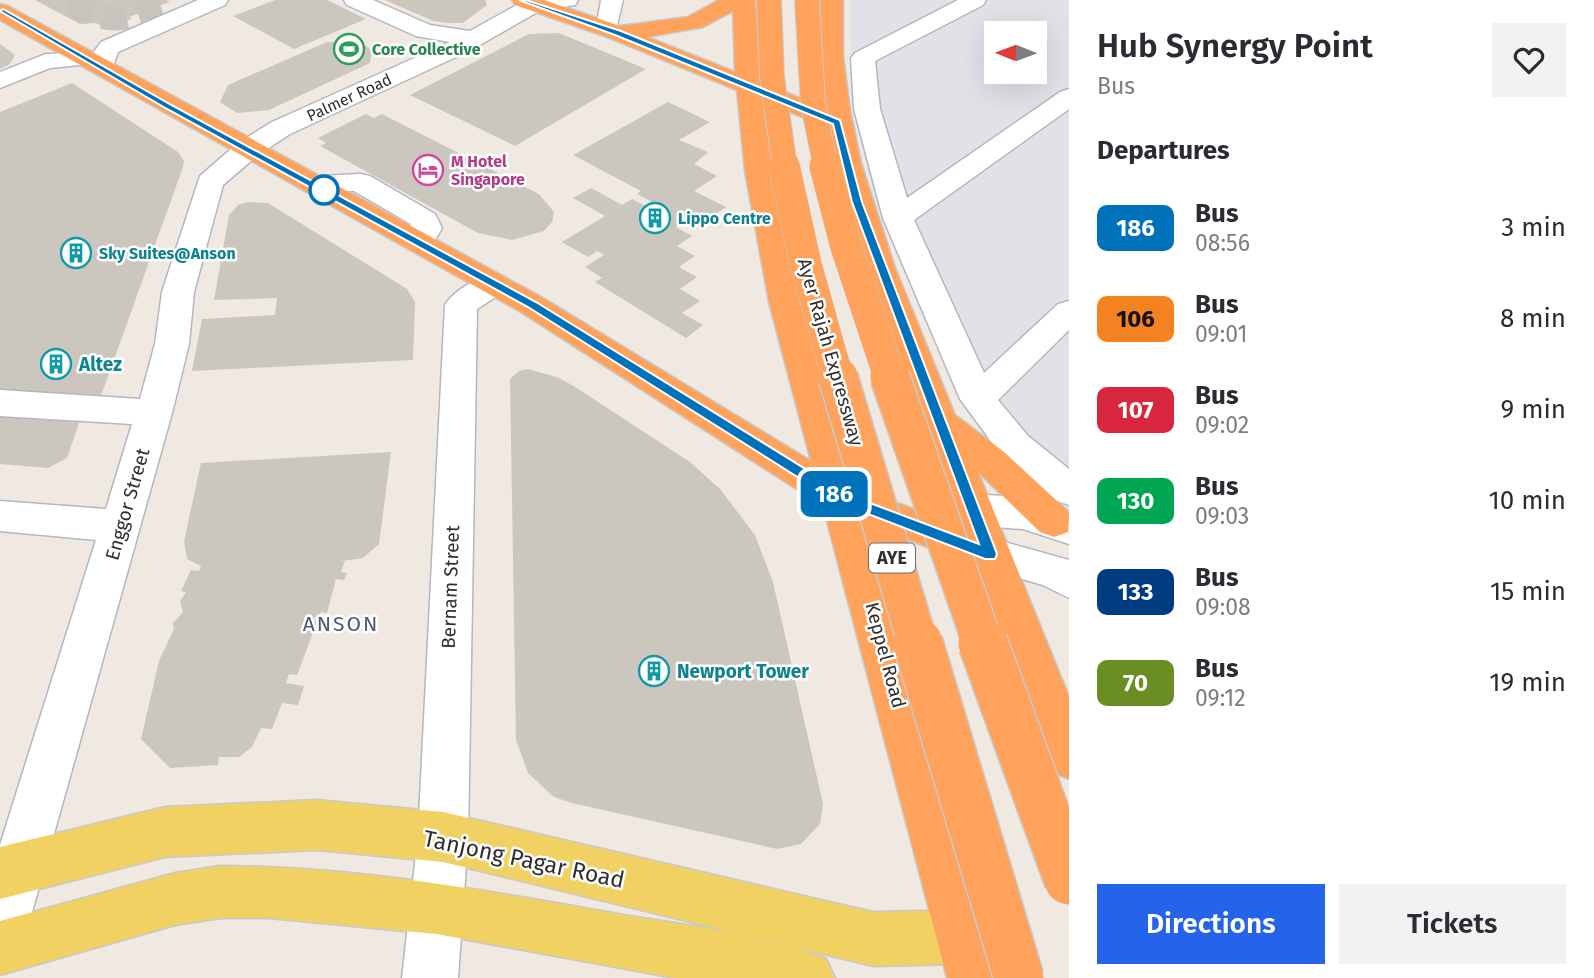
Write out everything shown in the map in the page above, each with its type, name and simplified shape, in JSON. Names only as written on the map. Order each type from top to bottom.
[{"type":"highway","points":[[502,23],[509,11],[507,0]]},
{"type":"highway","points":[[612,31],[698,21],[716,14],[732,0]]},
{"type":"highway","name":"Keppel Road","points":[[744,0],[744,44],[760,171],[785,302],[969,957]]},
{"type":"highway","name":"Ayer Rajah Expressway","points":[[769,0],[778,135],[814,302],[1019,978]]},
{"type":"highway","points":[[807,0],[815,128],[839,230],[922,475],[1069,880]]},
{"type":"highway","points":[[832,0],[830,26],[837,122],[857,202],[1069,756]]},
{"type":"highway","points":[[529,2],[612,31],[837,122]]},
{"type":"highway","points":[[0,11],[53,52]]},
{"type":"highway","points":[[94,62],[312,183]]},
{"type":"highway","points":[[419,243],[532,305],[841,498],[990,554]]},
{"type":"highway","points":[[940,423],[1064,513]]},
{"type":"main road","name":"Tanjong Pagar Road","points":[[9,871],[165,832],[215,827],[317,825],[443,837],[873,939],[969,957]]},
{"type":"main road","points":[[0,948],[175,899],[220,892],[269,892],[436,908],[759,966],[807,978]]},
{"type":"street","points":[[0,81],[53,52],[94,62],[103,56],[109,47],[173,8],[217,0]]},
{"type":"street","points":[[355,0],[424,31],[474,39]]},
{"type":"street","name":"Palmer Road","points":[[248,149],[281,128],[474,39],[502,23],[529,2],[567,0]]},
{"type":"street","points":[[612,0],[612,31]]},
{"type":"street","points":[[975,0],[861,59],[869,118],[898,218],[978,399],[1064,513]]},
{"type":"street","points":[[898,218],[1069,97]]},
{"type":"street","name":"Enggor Street","points":[[0,930],[9,871],[120,526],[172,344],[186,217],[210,182],[248,149]]},
{"type":"street","points":[[312,183],[360,182],[425,220],[427,229],[419,243]]},
{"type":"street","name":"Bernam Street","points":[[430,978],[443,837],[461,305],[494,284]]},
{"type":"street","points":[[978,399],[1069,311]]},
{"type":"street","points":[[0,403],[153,413]]},
{"type":"street","points":[[855,546],[893,519],[922,510],[972,508],[1064,513]]},
{"type":"street","points":[[0,516],[120,526]]},
{"type":"street","points":[[990,554],[1055,572],[1069,581]]},
{"type":"shaded area","points":[[850,0],[1069,0],[1069,499],[956,376],[874,197],[852,105]]},
{"type":"building","points":[[35,0],[170,2],[129,17],[132,19],[103,27],[96,23],[80,24]]},
{"type":"building","points":[[275,0],[327,0],[366,19],[294,49],[233,16]]},
{"type":"building","points":[[385,0],[485,0],[487,5],[463,23],[448,23],[433,21]]},
{"type":"building","points":[[559,33],[646,69],[515,146],[410,95],[529,34]]},
{"type":"building","points":[[327,42],[360,42],[372,50],[370,63],[269,110],[237,113],[220,102],[228,85]]},
{"type":"building","points":[[0,44],[15,55],[10,64],[0,69]]},
{"type":"building","points":[[72,83],[178,152],[184,161],[183,167],[101,396],[0,391],[0,112]]},
{"type":"building","name":"Lippo Centre","points":[[668,102],[710,122],[679,140],[708,152],[694,164],[717,176],[694,191],[726,207],[698,226],[687,220],[676,227],[692,236],[677,246],[695,256],[679,267],[697,277],[680,289],[700,301],[682,313],[703,325],[686,338],[595,282],[602,278],[585,267],[604,255],[597,251],[588,257],[562,242],[605,216],[573,198],[591,188],[622,205],[632,199],[655,211],[662,207],[637,194],[641,191],[573,155]]},
{"type":"building","name":"M Hotel Singapore","points":[[366,114],[374,118],[382,114],[539,194],[554,212],[552,222],[544,231],[512,240],[478,233],[320,146],[326,143],[318,138]]},
{"type":"building","points":[[249,202],[268,203],[407,289],[415,302],[413,360],[192,371],[202,319],[275,315],[277,298],[214,300],[229,215],[238,205]]},
{"type":"building","name":"Newport Tower","points":[[527,369],[557,377],[572,385],[690,462],[720,489],[755,535],[773,582],[823,804],[820,824],[801,844],[777,849],[572,803],[554,797],[528,773],[516,740],[510,379],[519,371]]},
{"type":"building","points":[[0,414],[80,420],[67,458],[48,468],[0,464]]},
{"type":"building","points":[[391,452],[379,544],[363,558],[342,561],[345,561],[341,572],[347,573],[344,580],[336,579],[327,613],[322,612],[310,621],[317,622],[297,675],[289,674],[286,683],[304,686],[298,705],[282,703],[272,729],[261,728],[252,747],[239,757],[219,757],[218,765],[170,768],[141,739],[159,661],[174,629],[173,623],[183,612],[180,601],[186,592],[181,591],[191,570],[199,571],[201,566],[187,559],[184,541],[201,463]]},
{"type":"tunnel","points":[[86,0],[79,8],[112,18],[129,16],[162,5]]},
{"type":"bus line","name":"186","points":[[0,11],[532,305],[841,498],[990,554],[857,202],[847,172],[837,122],[618,33],[523,0]]},
{"type":"place","name":"Core Collective","points":[[349,49]]},
{"type":"place","name":"M Hotel Singapore","points":[[428,170]]},
{"type":"place","name":"Lippo Centre","points":[[655,218]]},
{"type":"place","name":"Sky Suites@Anson","points":[[76,253]]},
{"type":"place","name":"Altez","points":[[56,364]]},
{"type":"place","name":"Newport Tower","points":[[654,671]]},
{"type":"district","name":"ANSON","points":[[341,624]]}]
